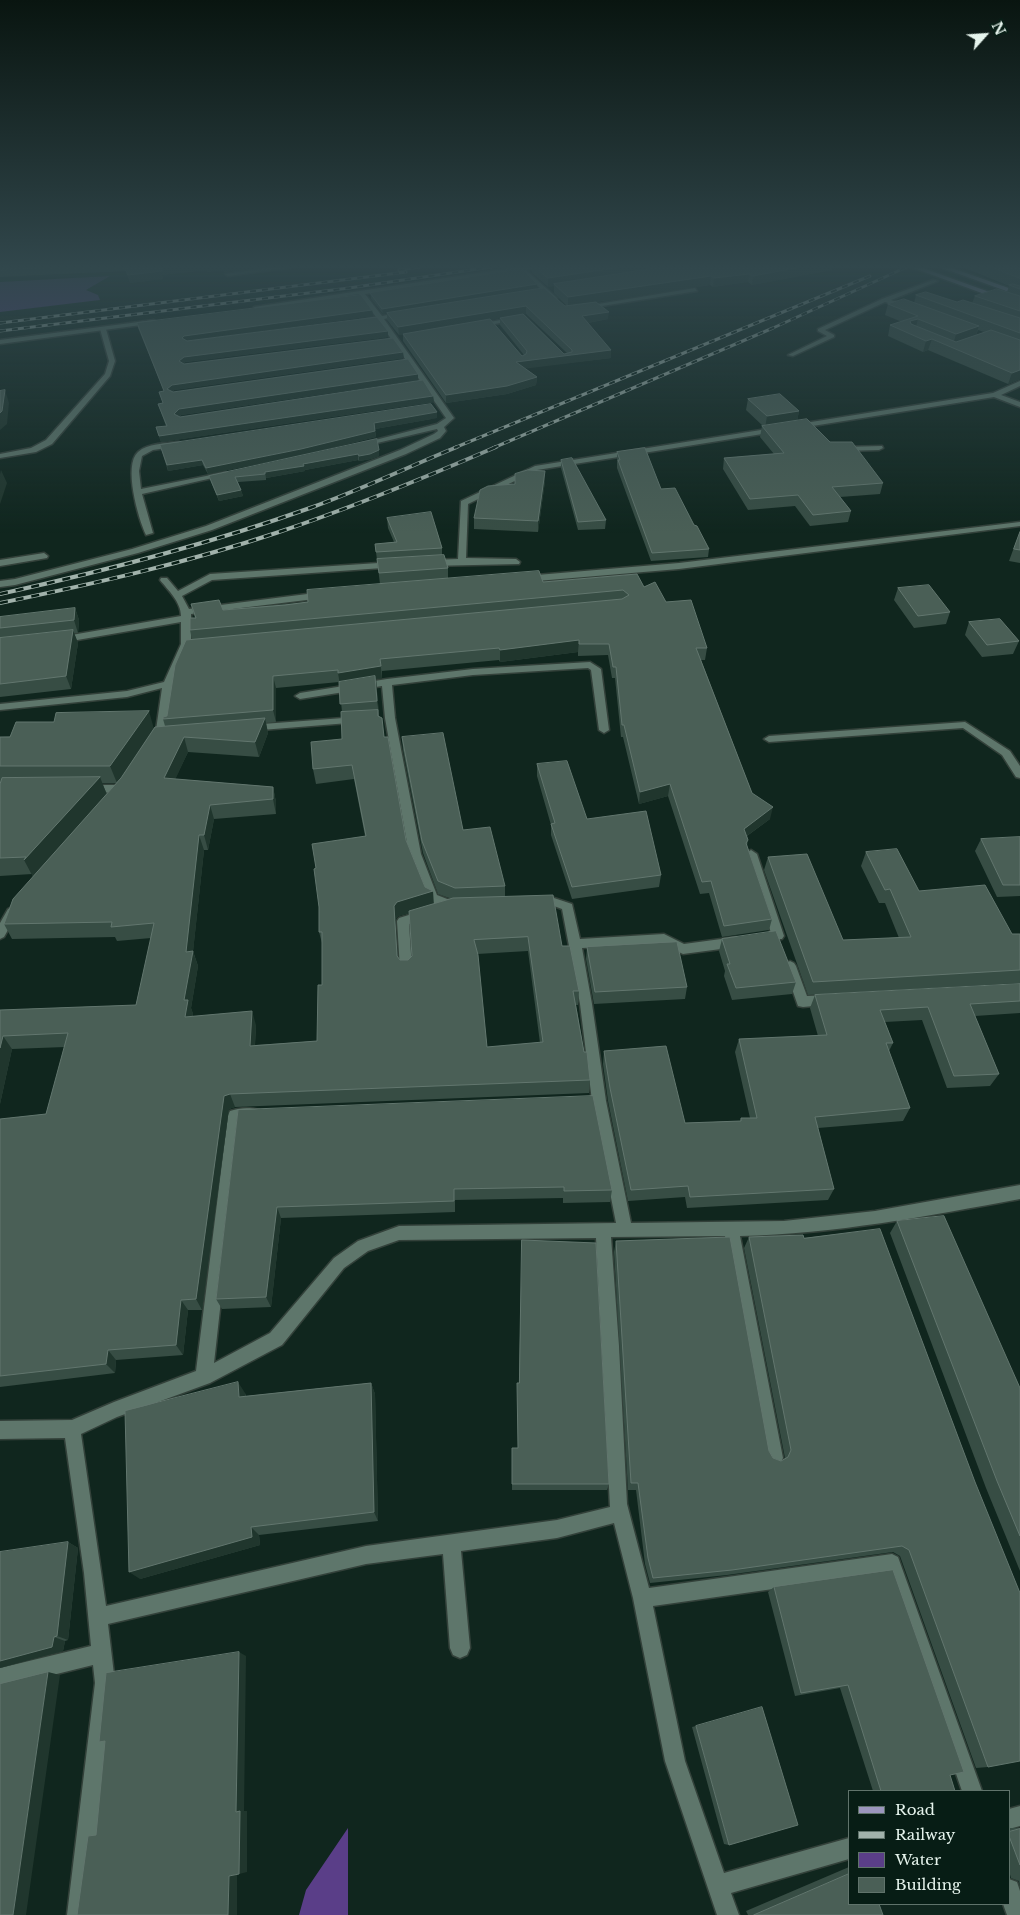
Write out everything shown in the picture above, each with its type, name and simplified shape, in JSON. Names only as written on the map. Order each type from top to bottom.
[{"type":"street","points":[[0,456],[33,450],[49,442],[108,375],[112,362],[110,355]]},
{"type":"street","points":[[350,447],[440,426],[450,418],[408,355]]},
{"type":"street","points":[[401,361],[411,360]]},
{"type":"street","points":[[417,384],[426,382]]},
{"type":"street","points":[[462,561],[464,503],[535,468],[815,427],[995,395],[1020,383]]},
{"type":"street","points":[[995,395],[1020,405]]},
{"type":"street","points":[[431,406],[441,405]]},
{"type":"street","points":[[0,584],[15,582],[126,553],[209,528],[403,452],[437,436],[442,431],[440,426]]},
{"type":"street","points":[[150,533],[138,492],[135,463],[138,455],[149,448],[185,443]]},
{"type":"street","points":[[832,449],[879,448]]},
{"type":"street","points":[[138,492],[235,472]]},
{"type":"street","points":[[515,580],[679,566],[1020,524]]},
{"type":"street","points":[[0,563],[44,556]]},
{"type":"street","points":[[423,564],[462,561],[516,562]]},
{"type":"street","points":[[177,595],[210,578],[404,565]]},
{"type":"street","points":[[146,753],[161,730],[168,684],[190,647],[186,615],[177,595],[164,580]]},
{"type":"street","points":[[47,641],[84,637],[186,615],[329,595]]},
{"type":"street","points":[[300,696],[387,682],[473,672],[590,665],[596,669],[604,730]]},
{"type":"street","points":[[387,682],[380,719],[415,854],[432,898],[454,907]]},
{"type":"street","points":[[0,707],[126,694],[168,684]]},
{"type":"street","points":[[240,729],[380,719]]},
{"type":"street","points":[[769,739],[965,725],[1006,753],[1020,774]]},
{"type":"street","points":[[157,737],[175,735]]},
{"type":"street","points":[[108,803],[130,778]]},
{"type":"street","points":[[74,789],[121,789]]},
{"type":"street","points":[[751,854],[778,942],[804,1002],[841,1000]]},
{"type":"street","points":[[2,930],[10,914],[22,900]]},
{"type":"street","points":[[525,903],[557,902],[568,907],[586,1004],[594,1101],[625,1231]]},
{"type":"street","points":[[406,970],[403,921],[454,907],[472,906]]},
{"type":"street","points":[[575,944],[664,939],[683,949],[750,940]]},
{"type":"street","points":[[204,1377],[235,1115],[264,1114]]},
{"type":"street","points":[[0,1430],[72,1429],[114,1410],[204,1377],[276,1339],[339,1263],[363,1246],[399,1234],[784,1228],[875,1218],[1020,1193]]},
{"type":"street","points":[[875,1218],[882,1237]]},
{"type":"street","points":[[731,1229],[774,1458]]},
{"type":"street","points":[[603,1231],[611,1346],[618,1504],[642,1598],[675,1761],[728,1915]]},
{"type":"street","points":[[72,1429],[94,1573],[105,1683],[78,1915]]},
{"type":"street","points":[[98,1617],[366,1555],[558,1529],[620,1513]]},
{"type":"street","points":[[451,1544],[460,1648]]},
{"type":"street","points":[[642,1598],[892,1564],[972,1790]]},
{"type":"street","points":[[0,1678],[101,1653]]},
{"type":"street","points":[[717,1886],[848,1848]]},
{"type":"street","points":[[1010,1893],[1018,1915]]},
{"type":"water","points":[[348,1828],[348,1915],[299,1915],[306,1890]]},
{"type":"building","points":[[150,355],[197,355],[184,357],[179,361],[184,364],[253,355],[379,355],[172,385],[167,389],[173,392],[408,359],[418,374],[179,409],[174,414],[180,417],[423,380],[433,396],[159,436],[156,427],[167,426],[158,404],[163,403],[159,392],[164,391]]},
{"type":"building","points":[[418,355],[521,355],[569,355],[516,362],[537,377],[507,386],[446,395]]},
{"type":"building","points":[[971,355],[1020,355],[1020,370],[1012,373]]},
{"type":"building","points":[[5,390],[2,411],[0,413],[0,391]]},
{"type":"building","points":[[780,394],[799,411],[767,416],[748,399]]},
{"type":"building","points":[[431,404],[437,412],[374,423],[375,431],[301,449],[206,468],[202,460],[167,465],[160,445]]},
{"type":"building","points":[[807,419],[830,442],[852,442],[883,483],[832,487],[851,511],[813,515],[798,495],[750,499],[724,458],[784,453],[762,426]]},
{"type":"building","points":[[377,439],[379,450],[370,454],[359,456],[358,454],[303,464],[304,466],[265,472],[265,474],[235,477],[241,490],[217,495],[209,476]]},
{"type":"building","points":[[645,448],[661,489],[675,488],[709,549],[652,553],[618,460],[620,460],[617,452]]},
{"type":"building","points":[[572,458],[606,520],[578,522],[561,460]]},
{"type":"building","points":[[528,470],[545,471],[538,521],[474,518],[480,490],[488,486],[515,484],[515,474]]},
{"type":"building","points":[[431,512],[442,548],[376,552],[375,544],[397,542],[387,518]]},
{"type":"building","points":[[1020,532],[1020,550],[1014,549]]},
{"type":"building","points":[[444,555],[448,568],[379,573],[377,559]]},
{"type":"building","points":[[539,571],[543,582],[637,574],[644,587],[655,582],[666,602],[691,600],[707,648],[696,648],[752,793],[773,807],[744,829],[748,840],[746,843],[772,919],[724,926],[711,881],[702,882],[670,784],[640,792],[624,725],[622,725],[616,667],[613,667],[609,644],[579,644],[579,640],[500,650],[499,648],[380,659],[381,666],[338,673],[338,670],[273,676],[273,710],[163,719],[163,717],[167,716],[175,665],[186,640],[622,599],[629,595],[623,590],[190,630],[190,618],[196,618],[191,604],[219,600],[223,610],[285,605],[308,602],[307,590]]},
{"type":"building","points":[[929,585],[950,612],[918,616],[898,588]]},
{"type":"building","points":[[75,608],[74,620],[0,628],[0,617]]},
{"type":"building","points":[[1000,619],[1019,641],[987,645],[969,622]]},
{"type":"building","points":[[73,630],[66,676],[0,684],[0,638]]},
{"type":"building","points":[[375,676],[377,701],[340,704],[339,682]]},
{"type":"building","points":[[378,710],[378,716],[382,718],[384,737],[388,737],[406,840],[425,887],[433,891],[397,902],[394,906],[397,956],[400,960],[408,960],[412,956],[409,911],[453,898],[553,895],[562,946],[570,946],[579,991],[573,991],[584,1052],[587,1052],[590,1080],[230,1094],[224,1096],[196,1299],[181,1300],[176,1345],[108,1350],[106,1364],[0,1376],[0,1119],[46,1114],[68,1033],[3,1036],[0,1048],[0,1010],[136,1005],[154,923],[111,927],[112,922],[4,924],[13,899],[121,778],[155,727],[265,718],[255,742],[184,737],[164,778],[273,787],[273,799],[210,805],[204,835],[199,835],[186,952],[193,951],[184,1000],[188,1000],[185,1017],[252,1011],[250,1046],[317,1041],[318,985],[322,985],[322,932],[319,932],[319,907],[314,869],[316,868],[312,844],[366,836],[352,765],[313,769],[311,742],[342,739],[341,712]],"holes":[[[528,937],[543,1042],[487,1047],[478,955],[474,940]]]},
{"type":"building","points":[[149,711],[110,766],[0,766],[0,737],[10,737],[16,722],[54,722],[56,713]]},
{"type":"building","points":[[443,733],[463,830],[490,827],[505,886],[455,888],[438,881],[422,841],[402,737]]},
{"type":"building","points":[[567,761],[587,819],[646,811],[661,875],[572,887],[551,824],[555,823],[537,764]]},
{"type":"building","points":[[100,777],[24,860],[26,857],[0,858],[0,784],[2,778]]},
{"type":"building","points":[[1020,837],[1020,885],[1003,885],[981,839]]},
{"type":"building","points":[[897,849],[919,891],[985,885],[1012,934],[1020,934],[1020,970],[813,982],[768,857],[807,854],[843,940],[911,937],[890,889],[885,890],[866,852]]},
{"type":"building","points":[[776,931],[796,982],[736,988],[727,964],[730,964],[722,939]]},
{"type":"building","points":[[677,942],[687,987],[595,992],[587,947]]},
{"type":"building","points":[[1020,984],[1020,1001],[970,1004],[999,1074],[954,1076],[928,1007],[880,1010],[893,1043],[886,1043],[910,1108],[815,1117],[834,1189],[690,1197],[688,1186],[631,1190],[604,1051],[666,1046],[685,1123],[741,1121],[741,1118],[757,1118],[739,1039],[827,1035],[815,995]]},
{"type":"building","points":[[593,1096],[612,1190],[564,1191],[564,1187],[454,1189],[454,1201],[277,1207],[266,1297],[216,1299],[238,1110]]},
{"type":"building","points":[[944,1216],[1020,1388],[1020,1536],[897,1221]]},
{"type":"building","points":[[880,1229],[975,1482],[1020,1593],[1020,1761],[988,1767],[909,1550],[902,1546],[732,1570],[653,1578],[648,1558],[638,1483],[631,1483],[616,1241],[730,1237],[769,1451],[773,1458],[781,1461],[788,1457],[791,1450],[749,1237],[803,1235],[804,1238]]},
{"type":"building","points":[[522,1240],[596,1243],[609,1484],[512,1484],[512,1448],[518,1448],[517,1383],[519,1383]]},
{"type":"building","points":[[238,1382],[239,1397],[371,1383],[374,1512],[251,1527],[252,1537],[129,1572],[125,1411]]},
{"type":"building","points":[[68,1542],[57,1636],[54,1637],[52,1647],[0,1661],[0,1552]]},
{"type":"building","points":[[893,1570],[964,1772],[950,1775],[955,1790],[881,1790],[848,1685],[801,1693],[774,1587]]},
{"type":"building","points":[[239,1652],[236,1812],[240,1811],[239,1874],[229,1876],[228,1915],[77,1915],[88,1836],[96,1835],[105,1741],[99,1742],[106,1673]]},
{"type":"building","points":[[48,1672],[13,1915],[0,1915],[0,1684]]},
{"type":"building","points":[[762,1707],[798,1825],[729,1845],[696,1726]]},
{"type":"building","points":[[1020,1829],[1020,1865],[1010,1839],[1010,1832]]},
{"type":"building","points":[[848,1874],[848,1905],[879,1905],[883,1915],[754,1915]]},
{"type":"railway","points":[[454,448],[678,355]]},
{"type":"railway","points":[[493,448],[709,355]]},
{"type":"railway","points":[[0,594],[156,556],[272,521],[347,494],[457,447]]},
{"type":"railway","points":[[0,603],[139,572],[242,544],[360,503],[496,447]]}]
